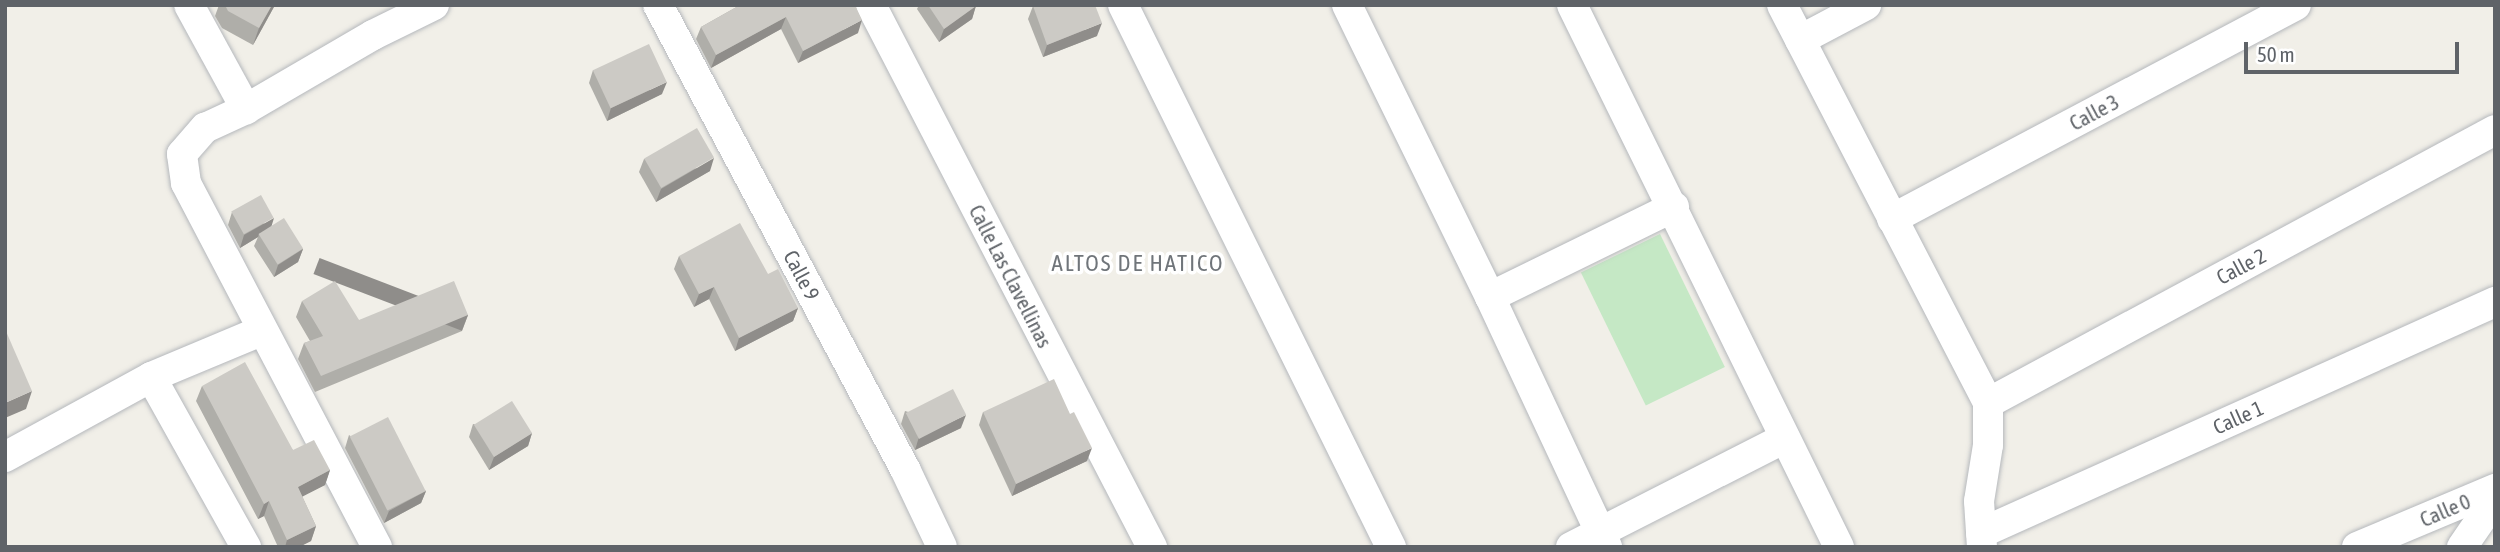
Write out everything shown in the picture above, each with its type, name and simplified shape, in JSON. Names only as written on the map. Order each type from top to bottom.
[{"type":"street","points":[[189,5],[246,109]]},
{"type":"street","points":[[377,547],[261,331],[186,183],[182,154],[205,128],[246,109],[373,35],[434,5]]},
{"type":"street","name":"Calle 9","points":[[659,5],[905,468],[942,547]]},
{"type":"street","name":"Calle Las Clavellinas","points":[[871,5],[1152,547]]},
{"type":"street","points":[[1123,5],[1391,547]]},
{"type":"street","points":[[1347,5],[1490,296],[1603,540]]},
{"type":"street","points":[[1573,5],[1839,547]]},
{"type":"street","points":[[1782,5],[1987,403],[1988,445],[1979,501],[1981,540]]},
{"type":"street","points":[[1800,40],[1866,5]]},
{"type":"street","name":"Calle 3","points":[[1892,219],[2296,5]]},
{"type":"street","name":"Calle 2","points":[[1987,403],[2495,130]]},
{"type":"street","points":[[1490,296],[1674,207]]},
{"type":"street","name":"Calle 1","points":[[1981,540],[2495,302]]},
{"type":"street","points":[[5,457],[151,377],[261,331]]},
{"type":"street","points":[[151,377],[246,547]]},
{"type":"street","points":[[1571,547],[1603,540],[1785,438]]},
{"type":"street","name":"Calle 0","points":[[2357,547],[2495,489]]},
{"type":"street","points":[[2462,547],[2495,499]]},
{"type":"green space","points":[[1660,234],[1725,367],[1646,406],[1581,273]]},
{"type":"building","points":[[225,5],[272,5],[259,28],[228,11]]},
{"type":"building","points":[[740,5],[855,5],[862,20],[803,51],[786,17],[716,55],[701,27]]},
{"type":"building","points":[[928,5],[976,5],[976,6],[944,29]]},
{"type":"building","points":[[1095,5],[1102,23],[1047,45],[1033,6]]},
{"type":"building","points":[[649,44],[667,82],[611,108],[593,70]]},
{"type":"building","points":[[697,128],[714,157],[661,188],[644,158]]},
{"type":"building","points":[[261,195],[274,218],[244,234],[231,211]]},
{"type":"building","points":[[284,218],[303,249],[278,264],[259,234]]},
{"type":"building","points":[[740,223],[768,274],[778,269],[798,308],[739,338],[714,287],[699,294],[679,256]]},
{"type":"building","points":[[335,281],[359,320],[454,281],[468,315],[321,376],[304,343],[323,336],[302,301]]},
{"type":"building","points":[[5,329],[32,391],[5,403]]},
{"type":"building","points":[[245,362],[293,450],[314,440],[330,470],[298,487],[316,526],[287,540],[269,501],[264,504],[202,386]]},
{"type":"building","points":[[1054,379],[1070,414],[1074,412],[1092,448],[1016,484],[983,412]]},
{"type":"building","points":[[953,389],[966,415],[919,439],[906,413]]},
{"type":"building","points":[[512,401],[532,433],[494,457],[474,425]]},
{"type":"building","points":[[388,417],[426,491],[387,510],[350,437]]},
{"type":"district","name":"ALTOS DE HATICO","points":[[1138,263]]}]
